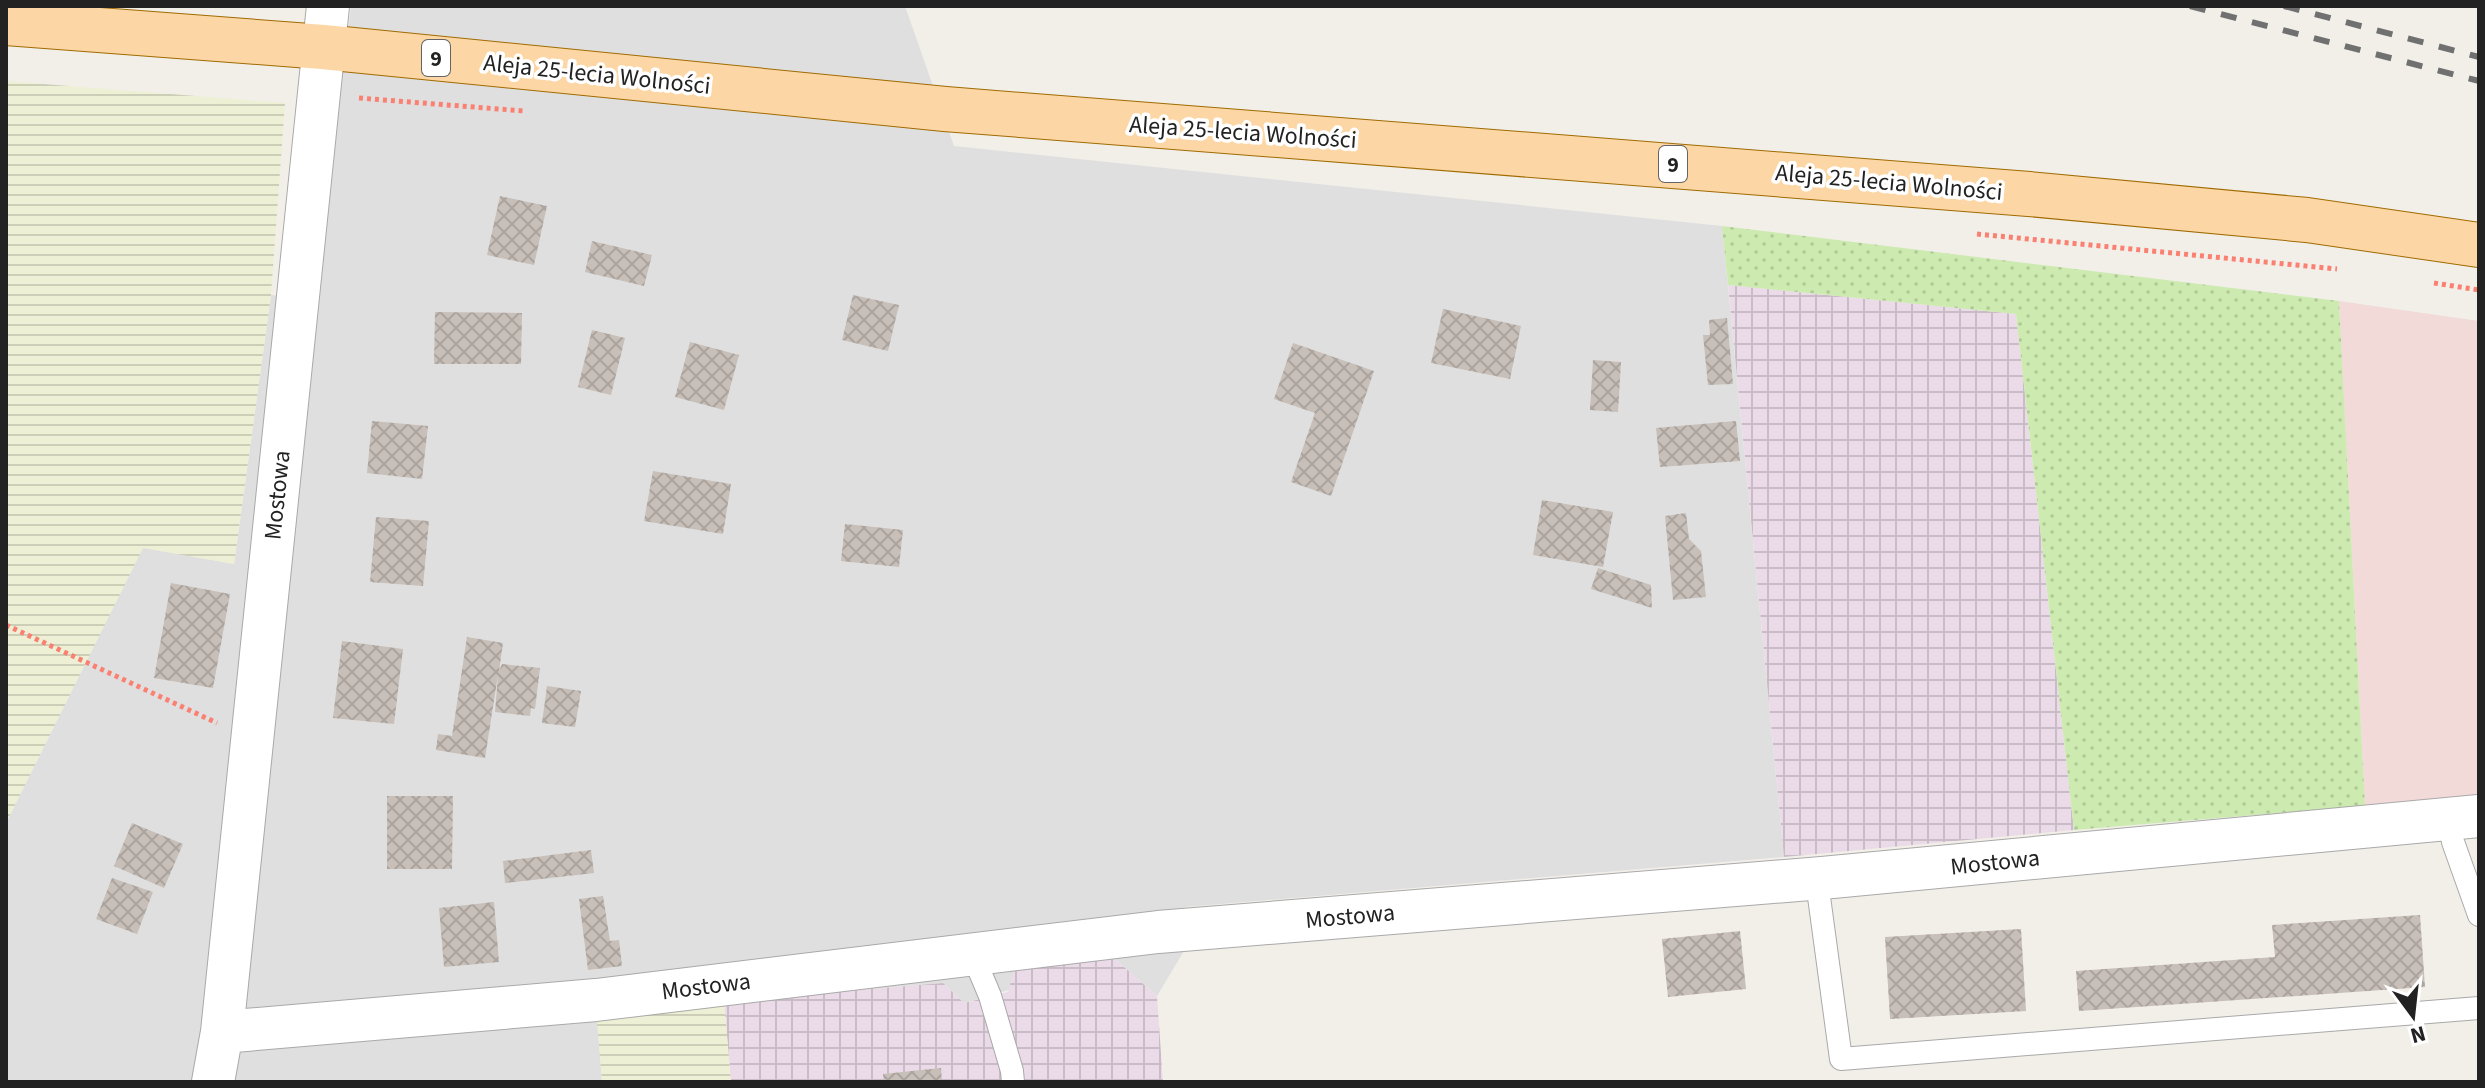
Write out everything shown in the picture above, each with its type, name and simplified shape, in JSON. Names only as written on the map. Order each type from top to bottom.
[{"type":"main road","name":"Aleja 25-lecia Wolności","points":[[6,23],[325,26],[945,109],[2044,195],[2307,220],[2479,245]]},
{"type":"street","name":"Mostowa","points":[[213,1082],[222,1032],[325,26]]},
{"type":"street","name":"Mostowa","points":[[222,1032],[596,1000],[1174,930],[1822,878],[2464,817]]},
{"type":"lane","points":[[2464,817],[2453,842],[2479,915]]},
{"type":"lane","points":[[1822,878],[1819,897],[1841,1059],[2479,1008]]},
{"type":"lane","points":[[972,953],[990,996],[1013,1082]]},
{"type":"path","points":[[6,625],[219,724],[253,731]]},
{"type":"shaded area","points":[[351,6],[905,6],[954,146],[1722,226],[1784,857],[1185,907],[1187,946],[1157,996],[1115,959],[964,1003],[943,983],[724,1001],[598,1021],[602,1082],[6,1082],[6,823],[143,547],[234,564],[271,295],[316,299]]},
{"type":"shaded area","points":[[1728,285],[2016,314],[2074,830],[1784,857]]},
{"type":"shaded area","points":[[2339,301],[2479,321],[2479,795],[2365,806]]},
{"type":"shaded area","points":[[1115,959],[1157,996],[1163,1082],[731,1082],[724,1001],[943,983],[964,1003],[1008,992],[1014,970]]},
{"type":"green space","points":[[6,81],[285,103],[271,295],[234,564],[143,548],[6,823]]},
{"type":"green space","points":[[1722,226],[2339,301],[2365,806],[2074,830],[2016,314],[1728,285]]},
{"type":"green space","points":[[724,1001],[731,1082],[602,1082],[597,1021]]},
{"type":"building","points":[[500,196],[547,206],[534,265],[487,255]]},
{"type":"building","points":[[592,241],[652,255],[644,286],[585,272]]},
{"type":"building","points":[[853,295],[899,305],[888,351],[842,340]]},
{"type":"building","points":[[1443,309],[1521,326],[1510,379],[1431,363]]},
{"type":"building","points":[[435,312],[522,313],[521,364],[434,364]]},
{"type":"building","points":[[1727,318],[1733,384],[1708,385],[1703,335],[1710,335],[1709,320]]},
{"type":"building","points":[[592,330],[625,338],[611,395],[578,387]]},
{"type":"building","points":[[690,342],[739,355],[724,410],[675,397]]},
{"type":"building","points":[[1293,343],[1374,371],[1331,496],[1291,482],[1315,413],[1274,399]]},
{"type":"building","points":[[1593,360],[1621,362],[1618,412],[1590,410]]},
{"type":"building","points":[[372,421],[428,426],[422,479],[367,473]]},
{"type":"building","points":[[1736,421],[1740,461],[1660,467],[1656,428]]},
{"type":"building","points":[[653,471],[731,484],[723,534],[644,521]]},
{"type":"building","points":[[1542,500],[1613,512],[1603,567],[1533,555]]},
{"type":"building","points":[[1686,513],[1689,539],[1701,551],[1706,597],[1673,600],[1665,516]]},
{"type":"building","points":[[376,517],[429,521],[423,586],[370,582]]},
{"type":"building","points":[[845,524],[903,530],[899,567],[841,561]]},
{"type":"building","points":[[1598,568],[1651,585],[1652,608],[1591,589]]},
{"type":"building","points":[[171,583],[230,594],[213,688],[154,678]]},
{"type":"building","points":[[467,637],[503,643],[499,671],[502,664],[540,668],[535,709],[531,708],[530,716],[495,712],[498,675],[485,758],[436,750],[438,734],[452,736]]},
{"type":"building","points":[[342,641],[403,649],[394,724],[333,718]]},
{"type":"building","points":[[547,686],[581,691],[575,727],[542,723]]},
{"type":"building","points":[[387,796],[453,796],[452,869],[387,869]]},
{"type":"building","points":[[132,823],[183,844],[164,888],[114,866]]},
{"type":"building","points":[[591,850],[594,873],[505,883],[503,861]]},
{"type":"building","points":[[112,878],[153,892],[137,934],[96,919]]},
{"type":"building","points":[[603,896],[610,941],[619,940],[622,966],[588,970],[579,899]]},
{"type":"building","points":[[494,902],[499,962],[444,967],[439,908]]},
{"type":"building","points":[[2420,915],[2425,987],[2079,1011],[2076,971],[2275,957],[2272,925]]},
{"type":"building","points":[[2021,929],[2026,1011],[1890,1019],[1885,937]]},
{"type":"building","points":[[1740,931],[1746,989],[1668,997],[1662,939]]},
{"type":"building","points":[[941,1068],[942,1082],[884,1082],[883,1074]]},
{"type":"railway","points":[[2190,6],[2479,81]]},
{"type":"railway","points":[[2284,6],[2479,57]]}]
